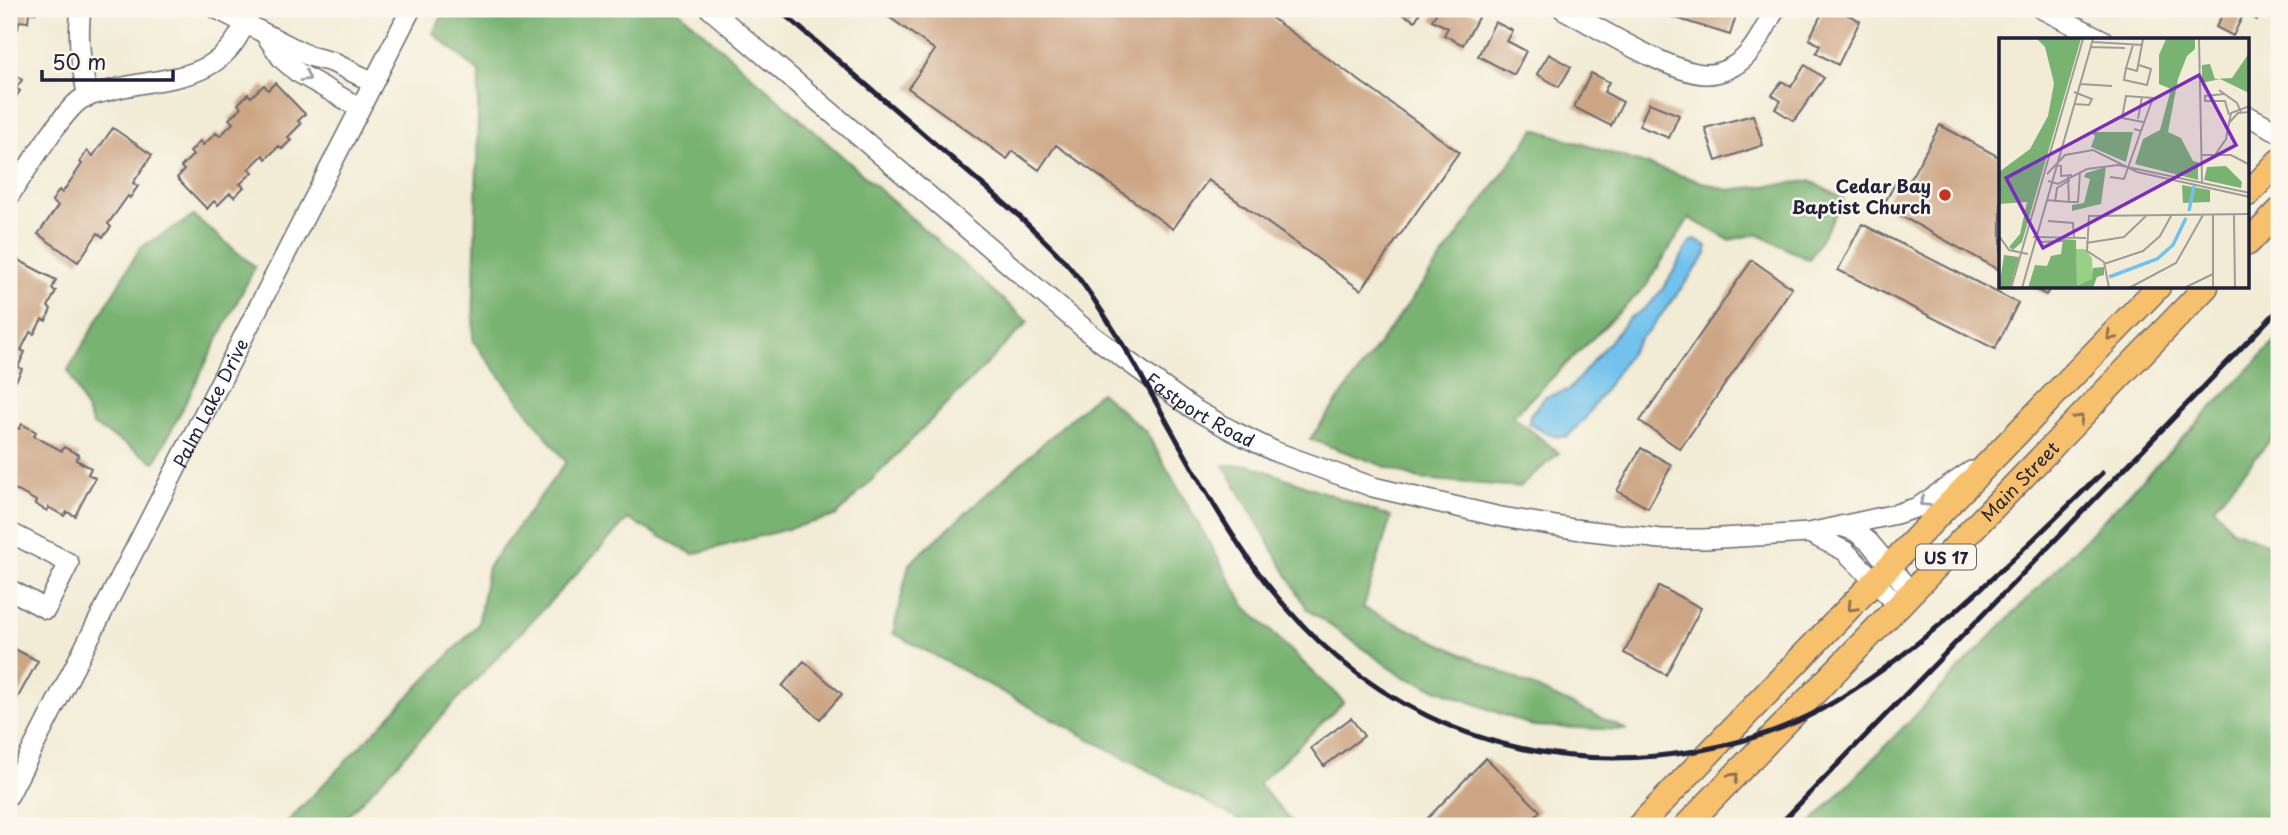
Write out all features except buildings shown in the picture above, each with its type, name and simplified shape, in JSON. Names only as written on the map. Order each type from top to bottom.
[{"type":"main road","points":[[2250,192],[2279,161]]},
{"type":"main road","points":[[2250,241],[2279,211]]},
{"type":"main road","name":"Main Street","points":[[1639,826],[2156,289]]},
{"type":"main road","name":"Main Street","points":[[1686,826],[2204,289]]},
{"type":"street","points":[[81,9],[78,30],[79,57],[88,97]]},
{"type":"street","points":[[217,9],[265,33],[298,36],[318,46],[332,62],[373,82]]},
{"type":"street","name":"Palm Lake Drive","points":[[9,795],[411,9]]},
{"type":"street","name":"Eastport Road","points":[[710,9],[1093,336],[1192,408],[1276,452],[1373,487],[1496,516],[1601,532],[1661,538],[1726,538],[1809,533],[1918,507],[2001,450]]},
{"type":"street","points":[[1563,9],[1680,69],[1707,74],[1724,71],[1747,56],[1775,9]]},
{"type":"street","points":[[2042,9],[2099,38]]},
{"type":"street","points":[[9,196],[68,111],[88,97],[129,84],[192,75],[214,64],[230,49],[245,23]]},
{"type":"street","points":[[265,33],[282,59],[297,72],[360,108]]},
{"type":"street","points":[[2250,117],[2279,132]]},
{"type":"street","points":[[1841,526],[1855,531],[1868,542],[1883,574]]},
{"type":"street","points":[[9,532],[69,563],[46,609],[9,589]]},
{"type":"street","points":[[1809,533],[1883,574],[1906,599]]},
{"type":"green space","points":[[446,9],[677,9],[1028,322],[836,516],[693,554],[628,519],[338,826],[283,826],[478,625],[488,567],[566,462],[473,341],[479,72],[433,33]]},
{"type":"green space","points":[[1535,129],[1727,190],[1810,181],[1844,199],[1809,260],[1757,234],[1729,240],[1689,218],[1646,286],[1513,416],[1559,453],[1520,487],[1419,479],[1310,439]]},
{"type":"green space","points":[[194,216],[255,267],[155,462],[93,425],[68,370],[140,248]]},
{"type":"green space","points":[[2279,338],[2279,430],[2214,507],[2232,530],[2279,548],[2279,826],[1808,826]]},
{"type":"green space","points":[[1100,392],[1146,432],[1245,606],[1344,702],[1258,784],[1292,822],[1290,826],[1251,826],[893,633],[909,564]]},
{"type":"green space","points":[[1224,465],[1250,465],[1391,517],[1363,608],[1627,730],[1533,726],[1402,676],[1307,609]]},
{"type":"water","points":[[1696,240],[1707,246],[1707,254],[1649,331],[1641,337],[1584,420],[1569,435],[1563,437],[1547,433],[1529,423],[1530,415],[1545,397],[1569,390],[1629,318],[1649,305],[1672,275],[1690,242]]},
{"type":"railway","points":[[778,9],[1019,216],[1069,266],[1127,351],[1228,527],[1250,561],[1288,609],[1330,651],[1376,687],[1426,716],[1480,737],[1536,751],[1595,758],[1657,756],[1742,741],[1803,719],[1860,685],[1933,630],[1969,600],[2102,473]]},
{"type":"railway","points":[[1778,826],[2279,309]]},
{"type":"place","name":"Cedar Bay Baptist Church","points":[[1945,195]]}]
